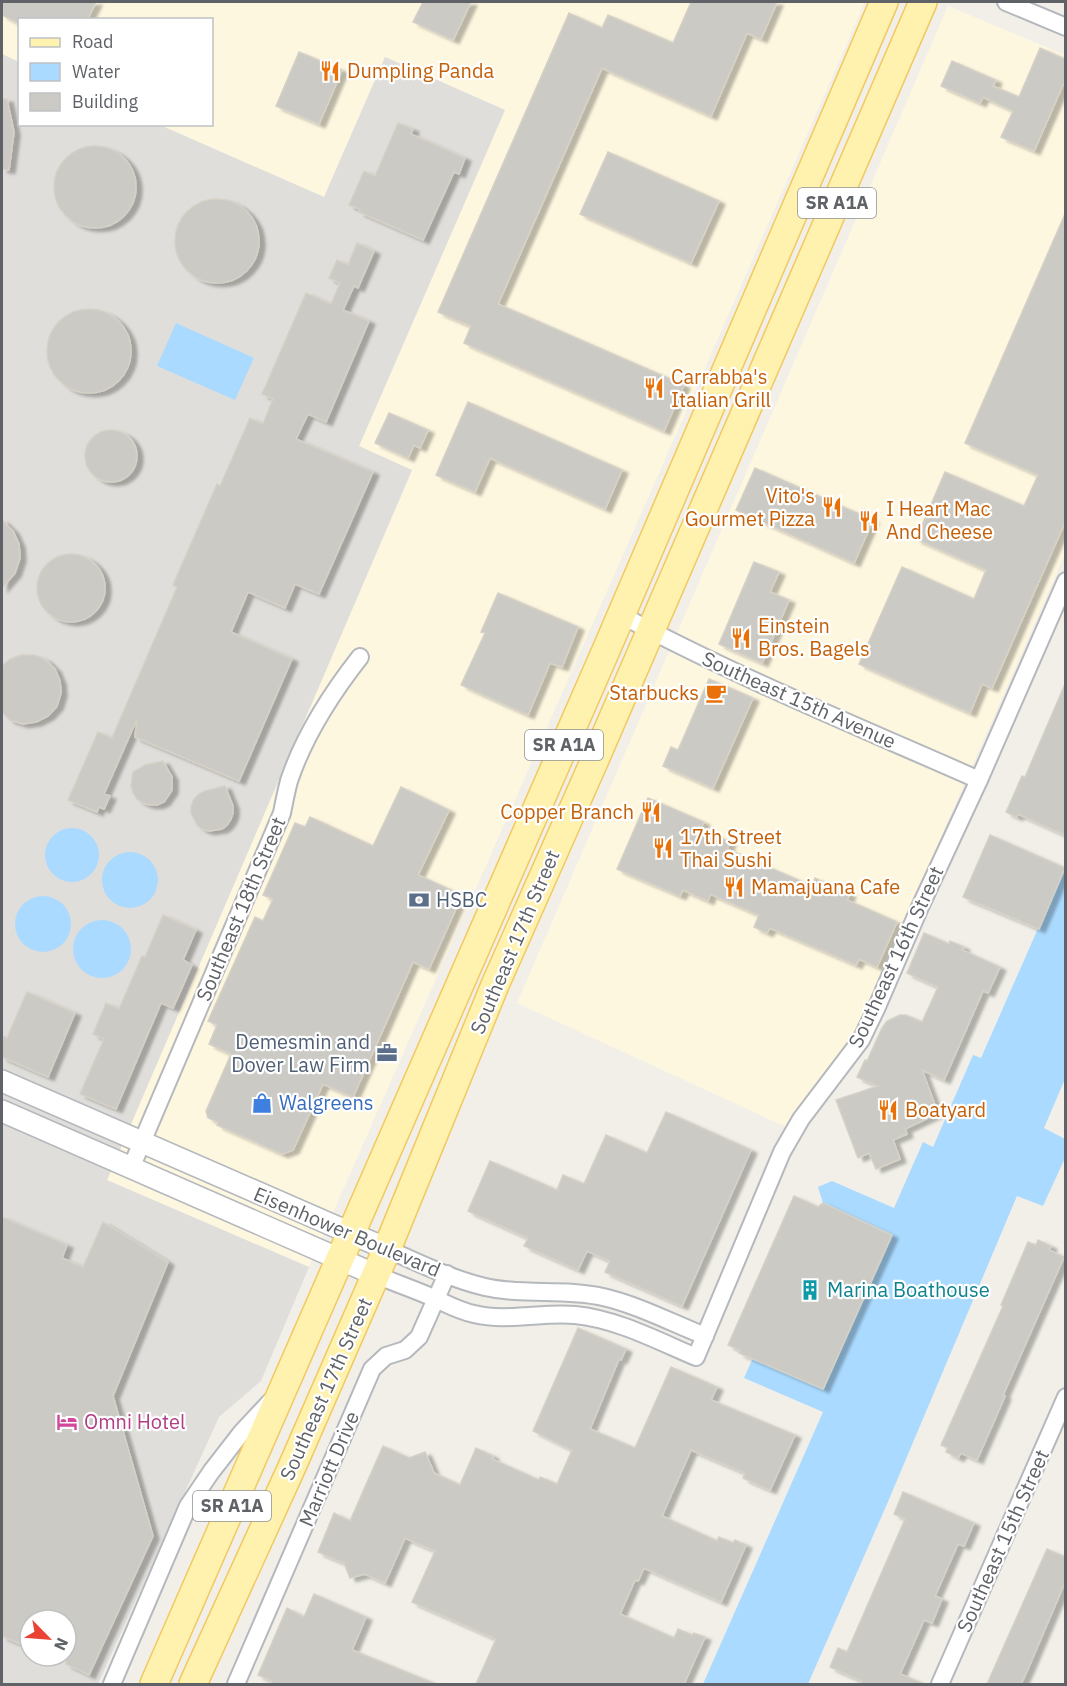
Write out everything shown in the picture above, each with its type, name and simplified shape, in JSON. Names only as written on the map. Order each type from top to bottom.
[{"type":"main road","name":"Southeast 17th Street","points":[[154,1684],[621,615],[884,2]]},
{"type":"main road","name":"Southeast 17th Street","points":[[193,1684],[376,1275],[479,1024],[923,2]]},
{"type":"main road","points":[[804,189],[814,254]]},
{"type":"main road","points":[[786,231],[796,240],[800,252],[795,298]]},
{"type":"main road","points":[[479,1024],[471,1007],[484,928]]},
{"type":"street","points":[[1006,2],[1065,27]]},
{"type":"street","name":"Southeast 16th Street","points":[[696,1357],[782,1152],[801,1119],[861,1040],[979,780],[1065,581]]},
{"type":"street","name":"Southeast 15th Avenue","points":[[621,615],[786,696],[979,780]]},
{"type":"street","name":"Southeast 18th Street","points":[[130,1168],[282,813],[289,782],[300,754],[338,685],[360,657]]},
{"type":"street","name":"Eisenhower Boulevard","points":[[2,1082],[447,1275],[485,1287],[604,1297],[705,1336]]},
{"type":"street","name":"Eisenhower Boulevard","points":[[2,1111],[338,1260],[436,1299],[458,1311],[510,1317],[574,1315],[598,1319],[696,1357]]},
{"type":"street","name":"Marriott Drive","points":[[236,1684],[372,1369],[386,1356],[405,1350],[419,1337],[447,1275]]},
{"type":"street","points":[[112,1684],[188,1506],[242,1432],[282,1391]]},
{"type":"street","name":"Southeast 15th Street","points":[[940,1684],[1065,1396]]},
{"type":"shaded area","points":[[2,2],[865,2],[309,1267],[107,1180],[412,471],[359,447],[505,110],[385,57],[324,197],[162,126],[213,126],[213,18],[18,18],[18,62],[2,54]]},
{"type":"shaded area","points":[[948,6],[1065,55],[1065,554],[857,1029],[786,1127],[517,1003]]},
{"type":"shaded area","points":[[2,54],[18,62],[18,126],[162,126],[324,197],[385,57],[505,110],[359,446],[412,470],[107,1180],[309,1267],[261,1381],[219,1417],[98,1684],[2,1684]]},
{"type":"water","points":[[176,323],[254,358],[235,400],[157,366]]},
{"type":"water","points":[[72,828],[82,830],[91,836],[97,845],[99,855],[97,865],[91,874],[82,880],[72,882],[62,880],[53,874],[47,865],[45,855],[47,845],[53,836],[62,830]]},
{"type":"water","points":[[130,852],[141,854],[150,860],[156,869],[158,880],[156,891],[150,900],[141,906],[130,908],[119,906],[110,900],[104,891],[102,880],[104,869],[110,860],[119,854]]},
{"type":"water","points":[[1065,867],[1065,1079],[1044,1128],[1065,1139],[1065,1158],[1043,1206],[1017,1196],[808,1684],[703,1684],[823,1412],[744,1378],[753,1358],[824,1389],[892,1235],[823,1203],[818,1187],[832,1181],[894,1208],[923,1142],[933,1147],[973,1055],[981,1058]]},
{"type":"water","points":[[38,896],[48,896],[63,904],[69,913],[71,924],[69,935],[63,944],[48,952],[38,952],[27,947],[20,940],[15,929],[15,919],[20,908],[27,901]]},
{"type":"water","points":[[102,920],[113,922],[126,933],[131,949],[129,960],[118,973],[102,978],[91,976],[78,965],[73,949],[75,938],[86,925]]},
{"type":"building","points":[[2,2],[96,2],[88,18],[18,18],[18,23],[2,15]]},
{"type":"building","points":[[423,2],[471,2],[453,40],[413,22]]},
{"type":"building","points":[[691,2],[777,2],[761,39],[747,33],[711,116],[602,68],[498,304],[684,385],[664,431],[464,343],[471,326],[438,312],[569,13],[602,28],[608,15],[673,43]]},
{"type":"building","points":[[1040,48],[1065,59],[1065,80],[1034,151],[1001,137],[1013,111],[983,97],[980,103],[941,86],[952,61],[996,80],[993,86],[1019,97]]},
{"type":"building","points":[[299,52],[342,70],[319,124],[276,106]]},
{"type":"building","points":[[2,99],[7,99],[14,132],[9,170],[2,169]]},
{"type":"building","points":[[398,123],[413,129],[411,134],[465,158],[459,174],[454,172],[423,240],[359,212],[360,209],[349,205],[364,171],[375,176]]},
{"type":"building","points":[[95,146],[111,149],[124,158],[133,171],[136,187],[133,203],[124,216],[111,225],[95,228],[79,225],[66,216],[57,203],[54,187],[57,171],[66,158],[79,149]]},
{"type":"building","points":[[608,152],[719,201],[691,263],[580,214]]},
{"type":"building","points":[[217,199],[233,202],[247,211],[256,225],[259,241],[256,257],[247,271],[233,280],[217,283],[201,280],[187,271],[178,257],[175,241],[178,225],[187,211],[201,202]]},
{"type":"building","points":[[1065,214],[1065,522],[992,688],[982,684],[970,713],[859,664],[902,567],[974,599],[986,570],[916,539],[945,472],[1024,506],[1038,475],[965,443]]},
{"type":"building","points":[[357,243],[374,251],[358,288],[354,286],[343,310],[369,321],[326,422],[308,414],[296,439],[373,472],[319,594],[295,584],[285,608],[248,592],[231,632],[292,659],[239,781],[135,737],[137,719],[104,794],[110,796],[104,809],[99,807],[97,812],[68,800],[98,732],[112,738],[177,587],[173,585],[217,484],[220,486],[250,418],[263,424],[273,399],[262,394],[306,293],[331,304],[340,283],[329,278],[337,260],[348,265]]},
{"type":"building","points":[[89,309],[105,312],[119,321],[128,335],[131,351],[128,367],[119,381],[105,390],[89,393],[73,390],[59,381],[50,367],[47,351],[50,335],[59,321],[73,312]]},
{"type":"building","points":[[468,402],[622,470],[605,509],[490,458],[475,492],[436,475]]},
{"type":"building","points":[[389,413],[428,430],[420,448],[414,445],[408,458],[375,443]]},
{"type":"building","points":[[106,430],[116,430],[130,437],[137,456],[130,475],[116,482],[106,482],[96,478],[89,471],[85,461],[85,451],[89,441],[96,434]]},
{"type":"building","points":[[755,468],[873,520],[854,563],[736,510]]},
{"type":"building","points":[[2,520],[13,531],[19,544],[20,558],[15,573],[2,588]]},
{"type":"building","points":[[78,554],[90,560],[99,569],[105,581],[103,601],[95,612],[78,622],[64,622],[47,612],[39,601],[37,581],[47,564],[58,556]]},
{"type":"building","points":[[754,562],[779,572],[770,592],[789,600],[762,663],[719,644]]},
{"type":"building","points":[[498,593],[578,627],[562,667],[550,663],[528,715],[461,685],[485,633],[481,632]]},
{"type":"building","points":[[21,655],[34,655],[46,660],[55,669],[60,681],[61,693],[57,706],[48,716],[36,722],[23,724],[10,720],[2,712],[2,666],[10,659]]},
{"type":"building","points":[[709,679],[753,698],[713,788],[663,766],[671,747],[678,750]]},
{"type":"building","points":[[1065,684],[1065,835],[1018,814],[1017,817],[1006,812],[1022,776],[1025,777]]},
{"type":"building","points":[[163,761],[172,777],[172,790],[164,802],[157,805],[143,803],[133,793],[131,786],[133,772],[145,765]]},
{"type":"building","points":[[225,786],[233,806],[231,819],[222,829],[209,831],[202,829],[197,825],[191,813],[194,799],[205,791]]},
{"type":"building","points":[[401,787],[449,810],[418,875],[462,895],[429,969],[413,962],[353,1097],[323,1084],[293,1150],[282,1154],[217,1125],[218,1122],[208,1118],[206,1111],[231,1054],[209,1044],[217,1025],[208,1021],[255,917],[263,921],[273,899],[263,895],[295,823],[305,827],[310,817],[373,846]]},
{"type":"building","points":[[648,798],[704,822],[700,829],[730,842],[727,849],[812,886],[815,878],[850,894],[847,900],[897,922],[877,967],[859,959],[856,965],[770,928],[767,933],[754,927],[759,915],[710,894],[708,901],[683,890],[680,896],[617,869]]},
{"type":"building","points":[[990,835],[1065,868],[1039,929],[963,897]]},
{"type":"building","points":[[163,915],[196,930],[183,960],[192,965],[173,1008],[161,1003],[116,1109],[80,1094],[104,1039],[93,1034],[106,1003],[119,1009]]},
{"type":"building","points":[[924,933],[949,944],[950,941],[964,947],[962,950],[1000,967],[988,993],[983,991],[944,1080],[922,1070],[938,1113],[905,1129],[907,1134],[893,1140],[900,1159],[876,1169],[869,1153],[858,1158],[836,1100],[878,1086],[857,1077],[887,1021],[900,1015],[906,1015],[922,1022],[938,987],[907,973]]},
{"type":"building","points":[[27,992],[75,1013],[48,1077],[2,1057],[2,1035],[7,1038]]},
{"type":"building","points":[[666,1112],[751,1150],[682,1306],[605,1272],[610,1261],[587,1251],[578,1270],[524,1246],[528,1238],[468,1211],[490,1161],[557,1190],[563,1175],[584,1184],[606,1135],[647,1153]]},
{"type":"building","name":"Marina Boathouse","points":[[794,1196],[818,1207],[823,1203],[892,1235],[823,1389],[739,1353],[740,1350],[728,1345]]},
{"type":"building","name":"Omni Hotel","points":[[2,1217],[67,1245],[62,1258],[83,1267],[103,1222],[168,1262],[113,1396],[153,1536],[89,1675],[74,1668],[78,1668],[78,1608],[18,1608],[18,1643],[2,1636]]},
{"type":"building","points":[[1038,1240],[1051,1246],[1049,1250],[1064,1257],[977,1460],[961,1453],[958,1458],[946,1452],[948,1448],[941,1445],[1003,1306],[1001,1305],[1028,1242],[1036,1245]]},
{"type":"building","points":[[578,1328],[626,1349],[621,1360],[619,1359],[590,1429],[635,1448],[671,1367],[717,1387],[711,1400],[795,1435],[770,1490],[743,1478],[745,1473],[691,1450],[662,1516],[717,1541],[719,1537],[746,1545],[721,1602],[644,1568],[638,1581],[635,1580],[620,1614],[674,1638],[678,1629],[705,1637],[684,1684],[476,1684],[496,1639],[412,1602],[435,1551],[405,1538],[385,1583],[365,1574],[350,1578],[344,1563],[318,1552],[334,1513],[350,1521],[383,1446],[409,1458],[425,1452],[434,1473],[460,1485],[476,1448],[493,1456],[492,1459],[539,1480],[540,1477],[557,1484],[572,1450],[533,1431]]},
{"type":"building","points":[[903,1492],[974,1523],[964,1546],[958,1544],[935,1596],[942,1599],[932,1623],[924,1620],[900,1674],[924,1684],[861,1684],[862,1681],[830,1667],[838,1648],[847,1652],[905,1519],[894,1514]]},
{"type":"building","points":[[1047,1549],[1065,1557],[1065,1582],[1028,1669],[1021,1684],[987,1684]]},
{"type":"building","points":[[314,1594],[366,1617],[352,1650],[436,1684],[270,1684],[272,1681],[258,1675],[287,1608],[304,1617]]},
{"type":"place","name":"Dumpling Panda","points":[[330,71]]},
{"type":"place","name":"Carrabba's Italian Grill","points":[[654,388]]},
{"type":"place","name":"Vito's Gourmet Pizza","points":[[832,507]]},
{"type":"place","name":"I Heart Mac And Cheese","points":[[869,521]]},
{"type":"place","name":"Einstein Bros. Bagels","points":[[741,638]]},
{"type":"place","name":"Starbucks","points":[[716,693]]},
{"type":"place","name":"Copper Branch","points":[[651,812]]},
{"type":"place","name":"17th Street Thai Sushi","points":[[663,848]]},
{"type":"place","name":"Mamajuana Cafe","points":[[734,887]]},
{"type":"place","name":"HSBC","points":[[419,900]]},
{"type":"place","name":"Demesmin and Dover Law Firm","points":[[387,1053]]},
{"type":"place","name":"Walgreens","points":[[262,1103]]},
{"type":"place","name":"Boatyard","points":[[888,1110]]},
{"type":"place","name":"Marina Boathouse","points":[[810,1290]]},
{"type":"place","name":"Omni Hotel","points":[[67,1422]]}]
